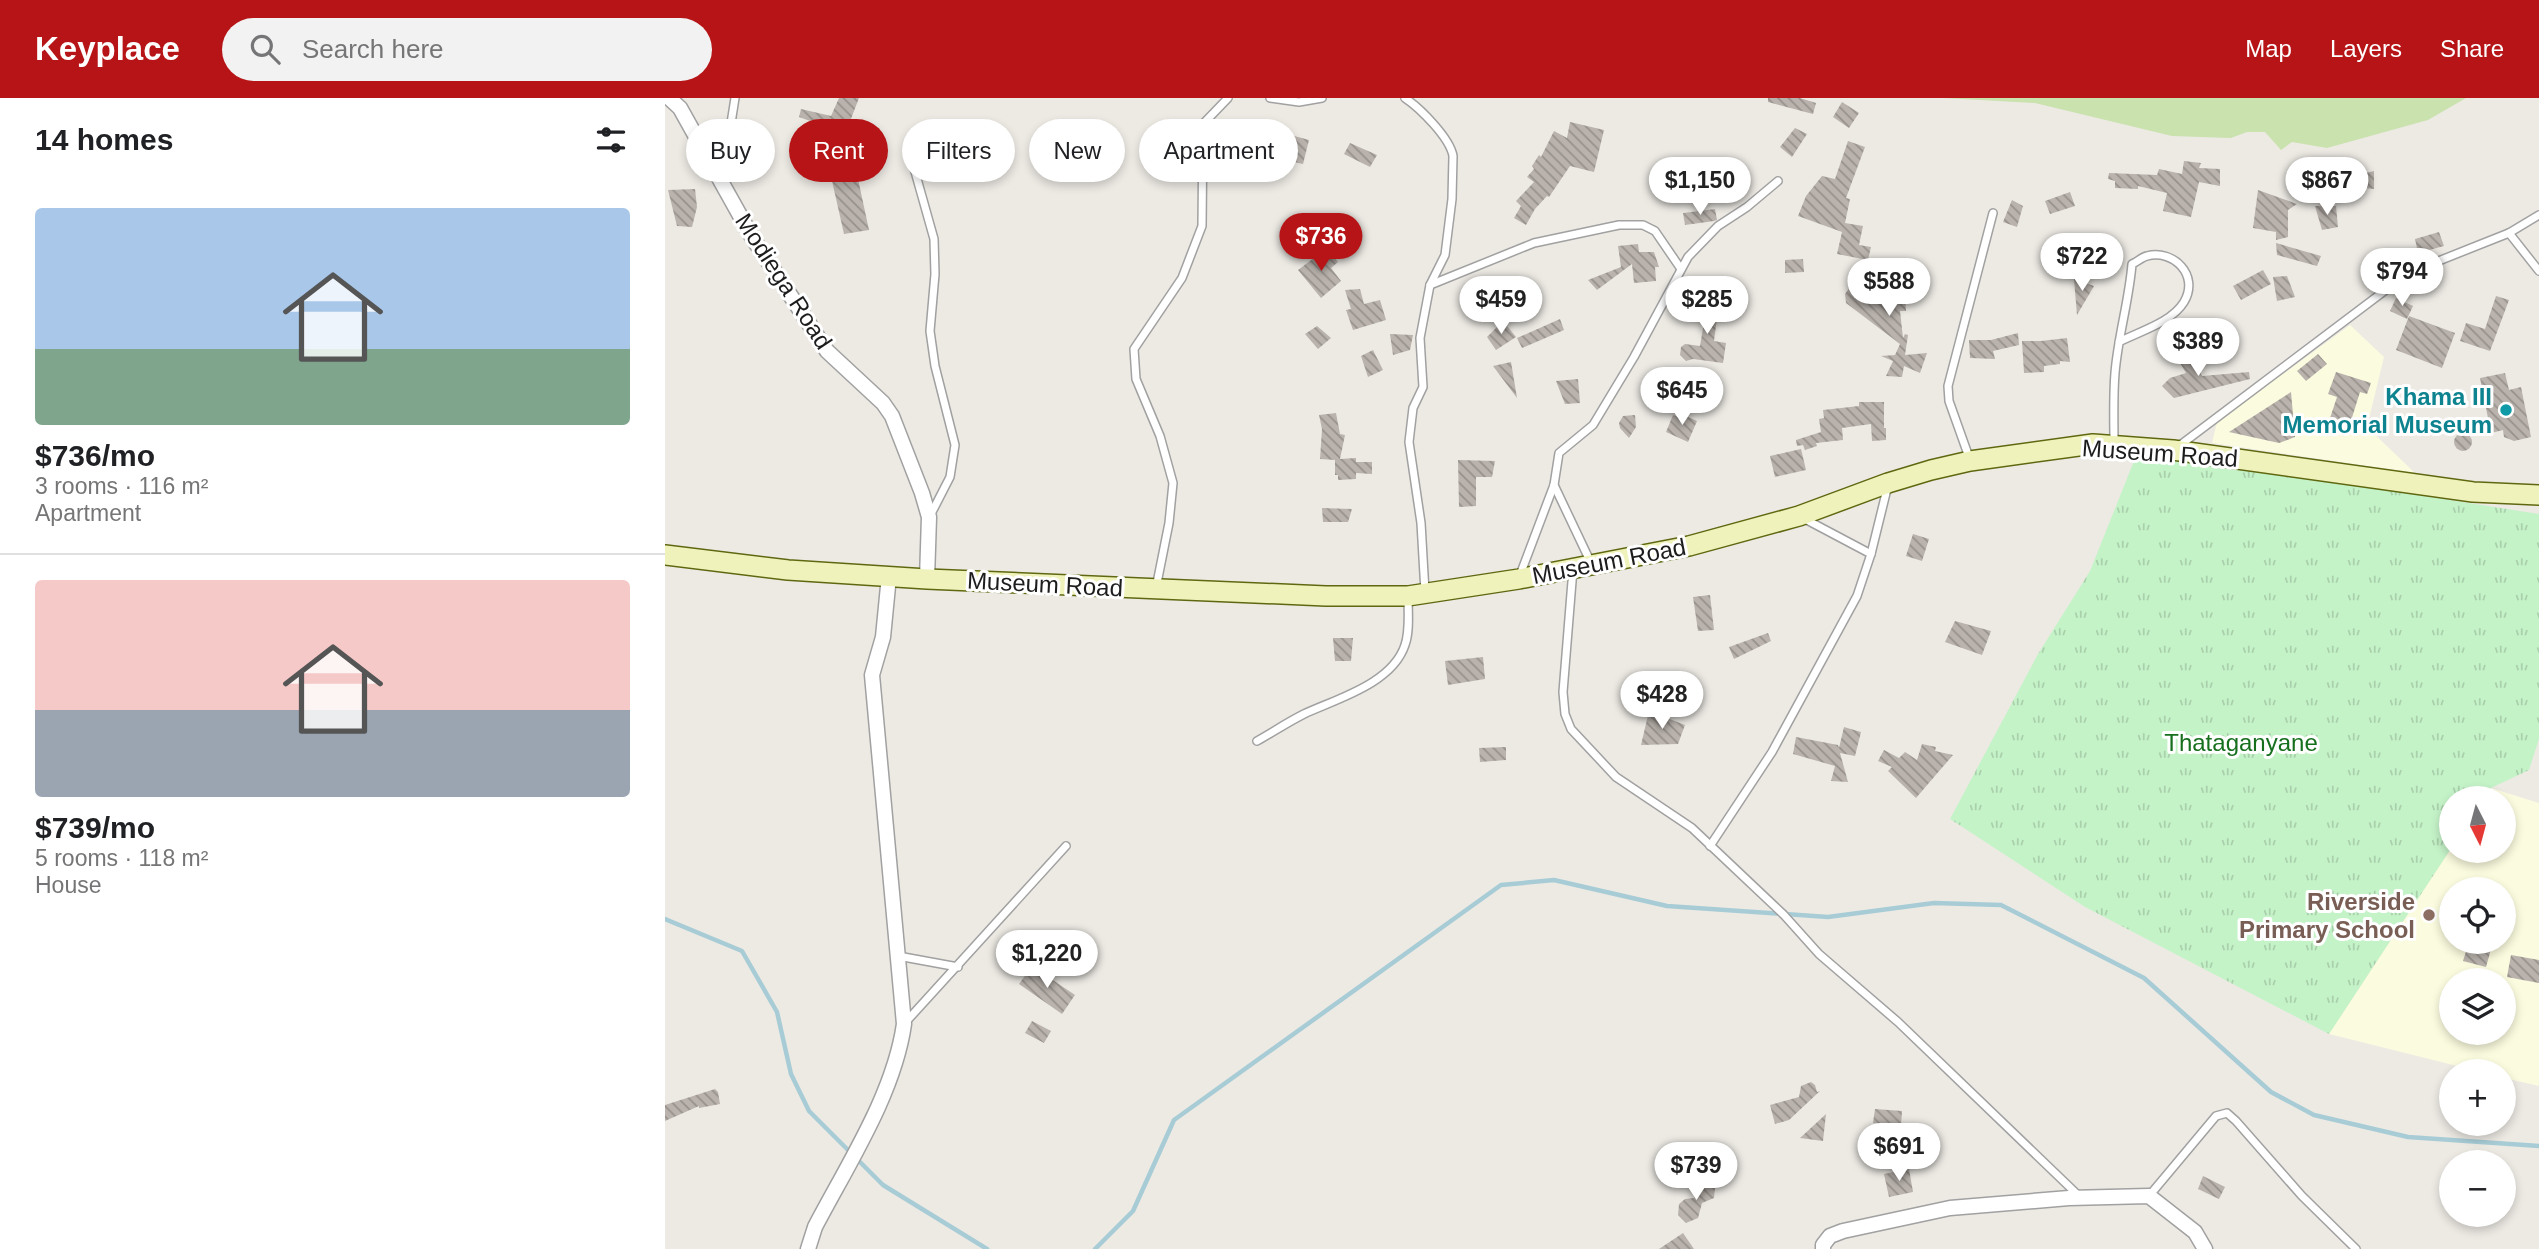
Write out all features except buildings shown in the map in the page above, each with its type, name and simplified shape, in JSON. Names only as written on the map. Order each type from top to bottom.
[{"type":"street","name":"Modiega Road","points":[[669,98],[680,108],[752,237],[827,351],[883,403],[892,416],[929,517],[927,579]]},
{"type":"street","name":"Museum Road","points":[[665,555],[787,570],[927,579],[1326,596],[1417,595],[1519,579],[1689,546],[1799,516],[1888,483],[1971,461],[2043,449],[2113,444],[2173,450],[2460,491],[2539,495]]},
{"type":"street","points":[[808,1249],[815,1227],[887,1088],[900,1051],[904,1024],[872,674],[883,637],[889,576]]},
{"type":"street","points":[[1823,1249],[1830,1236],[1843,1231],[1950,1208],[2080,1198],[2149,1196],[2195,1232],[2206,1249]]},
{"type":"lane","points":[[722,183],[735,98]]},
{"type":"lane","points":[[1156,589],[1169,523],[1173,484],[1160,436],[1136,379],[1134,349],[1182,278],[1202,226],[1203,124],[1228,98]]},
{"type":"lane","points":[[1270,98],[1299,102],[1322,98]]},
{"type":"lane","points":[[1257,741],[1305,714],[1372,683],[1396,661],[1405,646],[1417,595],[1421,523],[1409,442],[1413,408],[1423,387],[1420,338],[1430,285],[1444,254],[1452,199],[1453,156],[1439,131],[1405,98]]},
{"type":"lane","points":[[1519,579],[1554,485],[1559,453],[1593,425],[1634,358],[1688,257],[1718,226],[1747,208],[1778,181]]},
{"type":"lane","points":[[918,182],[934,239],[935,274],[930,331],[935,366],[955,445],[950,477],[929,517]]},
{"type":"lane","points":[[1971,461],[1949,401],[1948,386],[1993,213]]},
{"type":"lane","points":[[2173,450],[2395,283],[2436,262],[2509,233],[2539,215]]},
{"type":"lane","points":[[1430,285],[1534,243],[1619,225],[1643,225],[1655,231],[1681,269]]},
{"type":"lane","points":[[2509,233],[2539,271]]},
{"type":"lane","points":[[2113,444],[2115,372],[2119,342],[2130,288],[2132,264],[2148,255],[2169,258],[2185,268],[2190,284],[2184,302],[2170,317],[2119,342]]},
{"type":"lane","points":[[1710,846],[1772,752],[1857,596],[1871,554],[1888,483]]},
{"type":"lane","points":[[1554,485],[1583,567],[1563,692],[1565,714],[1571,729],[1616,777],[1692,828],[1784,915],[1819,954],[1898,1022],[2080,1198]]},
{"type":"lane","points":[[1799,516],[1871,554]]},
{"type":"lane","points":[[904,1024],[1066,846]]},
{"type":"lane","points":[[898,956],[958,967]]},
{"type":"lane","points":[[2149,1196],[2216,1116],[2227,1113],[2302,1196],[2356,1249]]},
{"type":"shaded area","points":[[2350,325],[2384,357],[2367,427],[2415,473],[2212,443],[2217,422]]},
{"type":"shaded area","name":"Riverside Primary School","points":[[2517,796],[2539,803],[2539,1086],[2516,1081],[2516,1059],[2439,1059],[2439,1062],[2329,1034],[2441,863],[2517,863]]},
{"type":"green space","points":[[1944,98],[2466,98],[2428,120],[2327,148],[2292,142],[2281,150],[2265,132],[2247,132],[2231,138],[2172,136],[2035,103]]},
{"type":"green space","name":"Thataganyane","points":[[2136,456],[2215,463],[2539,514],[2539,739],[2529,770],[2495,786],[2439,786],[2439,863],[2441,863],[2329,1034],[2085,907],[1950,819],[2038,654],[2090,571]]},
{"type":"waterway","points":[[1095,1249],[1133,1211],[1174,1120],[1501,885],[1554,880],[1667,906],[1828,917],[1934,903],[2001,905],[2144,978],[2271,1092],[2314,1115],[2408,1137],[2539,1146]]},
{"type":"waterway","points":[[665,919],[742,951],[777,1012],[791,1074],[809,1111],[883,1185],[987,1249]]},
{"type":"place","name":"Khama III Memorial Museum","points":[[2506,410]]},
{"type":"place","name":"Riverside Primary School","points":[[2429,915]]}]
